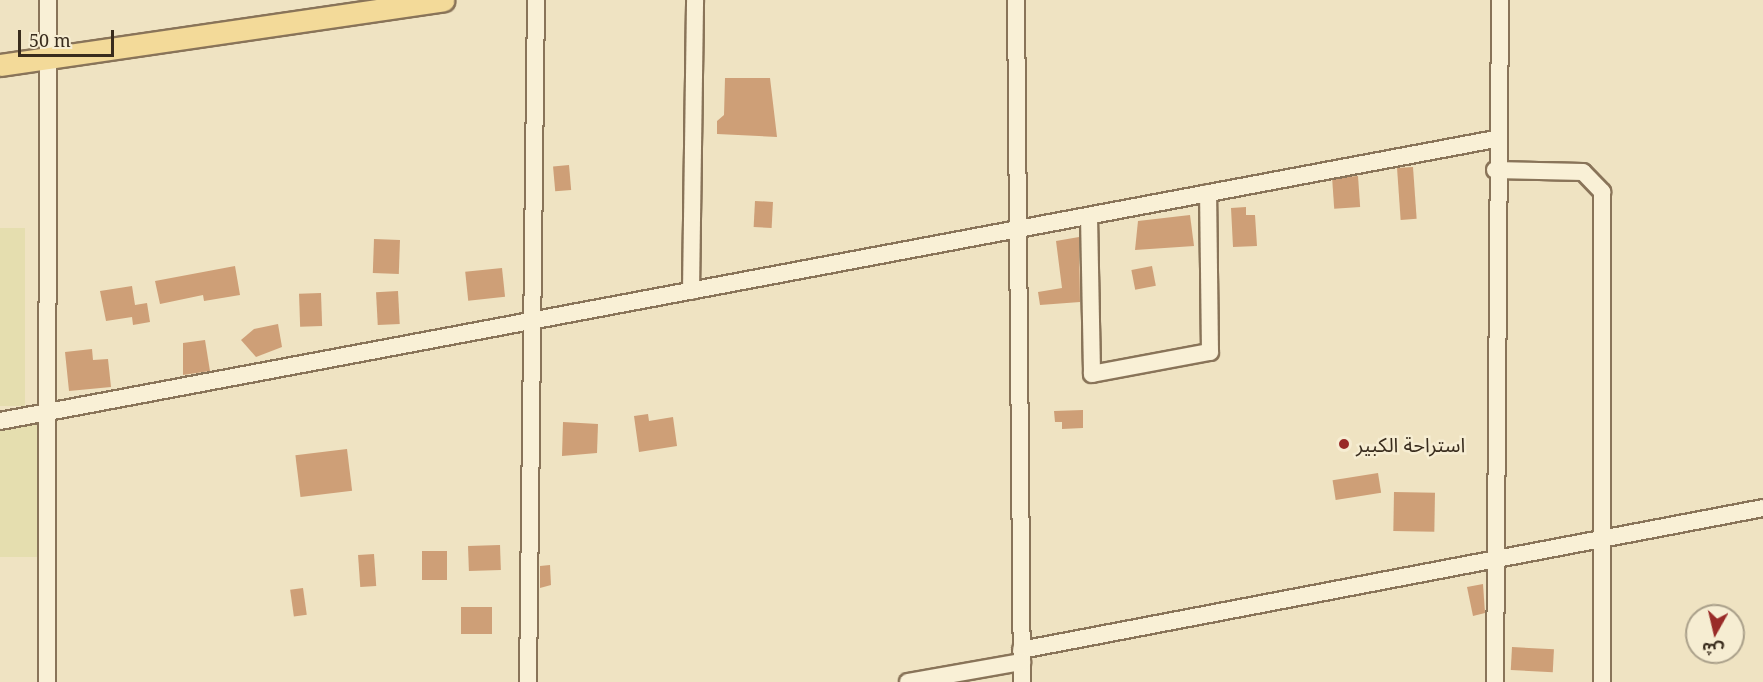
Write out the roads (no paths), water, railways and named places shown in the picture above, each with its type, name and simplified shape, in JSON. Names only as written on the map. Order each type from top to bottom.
[{"type":"main road","points":[[0,66],[443,0]]},
{"type":"street","points":[[47,682],[45,411],[48,0]]},
{"type":"street","points":[[528,682],[529,324],[536,0]]},
{"type":"street","points":[[691,291],[695,0]]},
{"type":"street","points":[[1016,0],[1022,682]]},
{"type":"street","points":[[1495,682],[1495,139],[1500,0]]},
{"type":"street","points":[[0,421],[529,324],[691,291],[1495,139]]},
{"type":"street","points":[[1495,170],[1583,172],[1602,192],[1602,682]]},
{"type":"street","points":[[1089,216],[1092,374],[1210,352],[1208,193]]},
{"type":"street","points":[[908,682],[1022,656],[1763,508]]},
{"type":"place","name":"استراحة الكبير","points":[[1344,444]]}]
